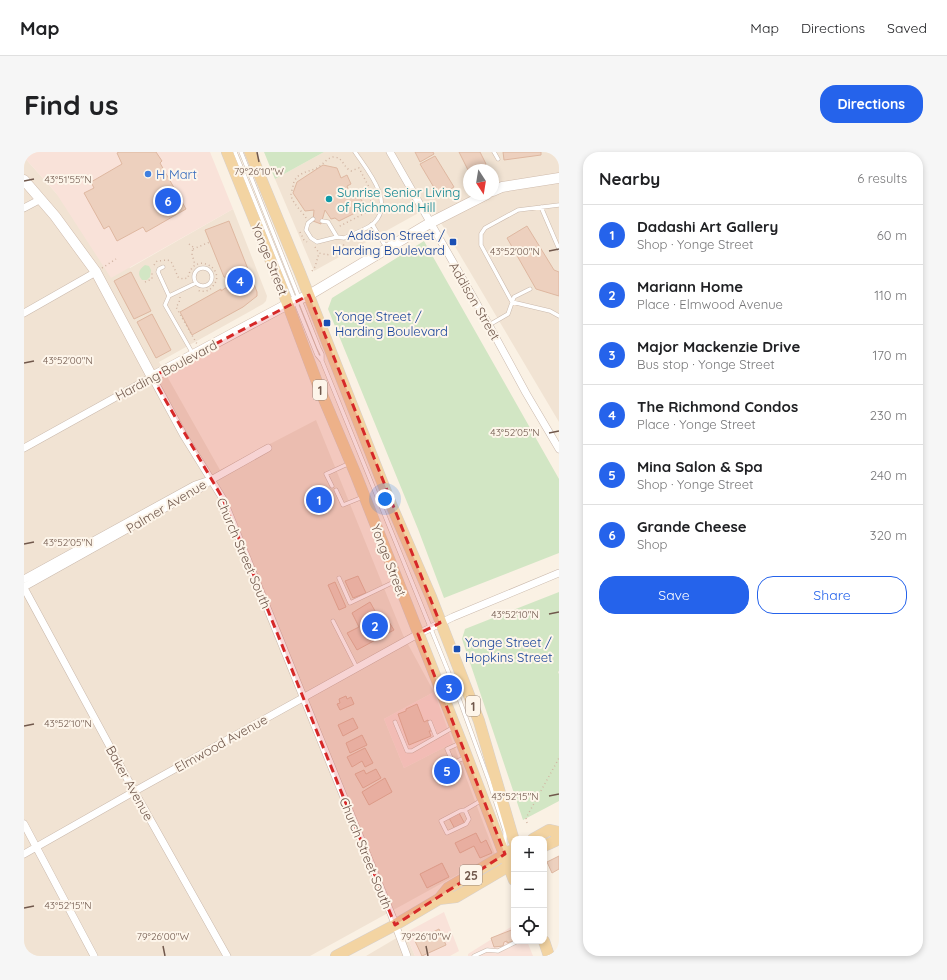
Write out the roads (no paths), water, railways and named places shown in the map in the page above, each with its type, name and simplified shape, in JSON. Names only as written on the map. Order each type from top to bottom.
[{"type":"main road","name":"Yonge Street","points":[[227,152],[298,300],[390,502],[431,597],[479,721],[512,836]]},
{"type":"main road","name":"Yonge Street","points":[[250,152],[298,300],[318,385],[364,496],[483,800],[510,852],[511,864]]},
{"type":"main road","points":[[538,836],[549,830],[559,832],[555,841],[547,845]]},
{"type":"main road","name":"25","points":[[336,956],[439,899],[448,888],[510,852]]},
{"type":"main road","name":"25","points":[[439,899],[456,897],[511,864]]},
{"type":"main road","points":[[545,944],[550,956]]},
{"type":"street","name":"Addison Street","points":[[390,152],[559,449]]},
{"type":"street","points":[[499,188],[559,178]]},
{"type":"street","name":"Church Street South","points":[[24,180],[99,270],[152,377],[184,436],[223,499],[391,912],[394,925],[407,956]]},
{"type":"street","points":[[24,208],[41,199]]},
{"type":"street","name":"Harding Boulevard","points":[[24,448],[152,377],[298,300],[430,223],[475,200]]},
{"type":"street","points":[[24,313],[99,270]]},
{"type":"street","points":[[211,480],[268,448]]},
{"type":"street","name":"Palmer Avenue","points":[[24,579],[195,485],[211,480]]},
{"type":"street","name":"Palmer Avenue","points":[[24,588],[201,488],[211,480]]},
{"type":"street","name":"Elmwood Avenue","points":[[24,854],[418,634],[440,623],[559,573]]},
{"type":"street","name":"Baker Avenue","points":[[24,588],[124,773],[227,956]]},
{"type":"street","points":[[24,824],[94,956]]},
{"type":"lane","points":[[235,152],[298,300]]},
{"type":"lane","points":[[241,152],[298,300],[317,355],[322,361],[457,693],[489,780],[510,852]]},
{"type":"lane","points":[[313,219],[308,223],[306,230],[311,238],[318,242],[337,237],[344,238],[374,223],[382,204],[381,197],[379,191],[355,152]]},
{"type":"lane","points":[[494,152],[498,159]]},
{"type":"lane","points":[[559,205],[518,210],[485,228],[480,234],[481,245],[512,302],[550,312],[559,316]]},
{"type":"lane","points":[[541,207],[559,249]]},
{"type":"lane","points":[[322,221],[328,222],[337,237]]},
{"type":"lane","points":[[372,224],[387,248]]},
{"type":"lane","points":[[163,267],[159,269],[158,272],[169,296]]},
{"type":"lane","points":[[204,268],[209,270],[212,279],[209,284],[201,286],[196,283],[194,277],[198,270],[204,268]]},
{"type":"lane","points":[[193,355],[165,304],[169,296],[196,283]]},
{"type":"lane","points":[[489,325],[508,314],[514,298],[530,288]]},
{"type":"lane","points":[[332,486],[326,474],[350,463]]},
{"type":"lane","points":[[336,490],[343,505],[364,496]]},
{"type":"lane","points":[[339,578],[350,603],[397,581]]},
{"type":"lane","points":[[333,621],[357,668]]},
{"type":"lane","points":[[395,722],[407,751],[412,751],[455,727]]},
{"type":"lane","points":[[430,722],[436,737]]},
{"type":"lane","points":[[461,742],[447,749],[453,763],[467,757]]},
{"type":"lane","points":[[489,780],[499,792]]},
{"type":"lane","points":[[465,810],[469,819],[466,824],[448,834],[441,821],[483,800]]},
{"type":"lane","points":[[474,956],[487,950],[498,952],[513,944]]},
{"type":"place","name":"H Mart","points":[[148,174]]},
{"type":"place","name":"Sunrise Senior Living of Richmond Hill","points":[[329,199]]},
{"type":"place","name":"Grande Cheese","points":[[168,201]]},
{"type":"place","name":"Addison Street / Harding Boulevard","points":[[453,242]]},
{"type":"place","name":"The Richmond Condos","points":[[240,281]]},
{"type":"place","name":"Yonge Street / Harding Boulevard","points":[[327,323]]},
{"type":"place","name":"Dadashi Art Gallery","points":[[319,500]]},
{"type":"place","name":"Mariann Home","points":[[375,626]]},
{"type":"place","name":"Yonge Street / Hopkins Street","points":[[457,649]]},
{"type":"place","name":"Major Mackenzie Drive","points":[[449,688]]},
{"type":"place","name":"Mina Salon & Spa","points":[[447,771]]}]
